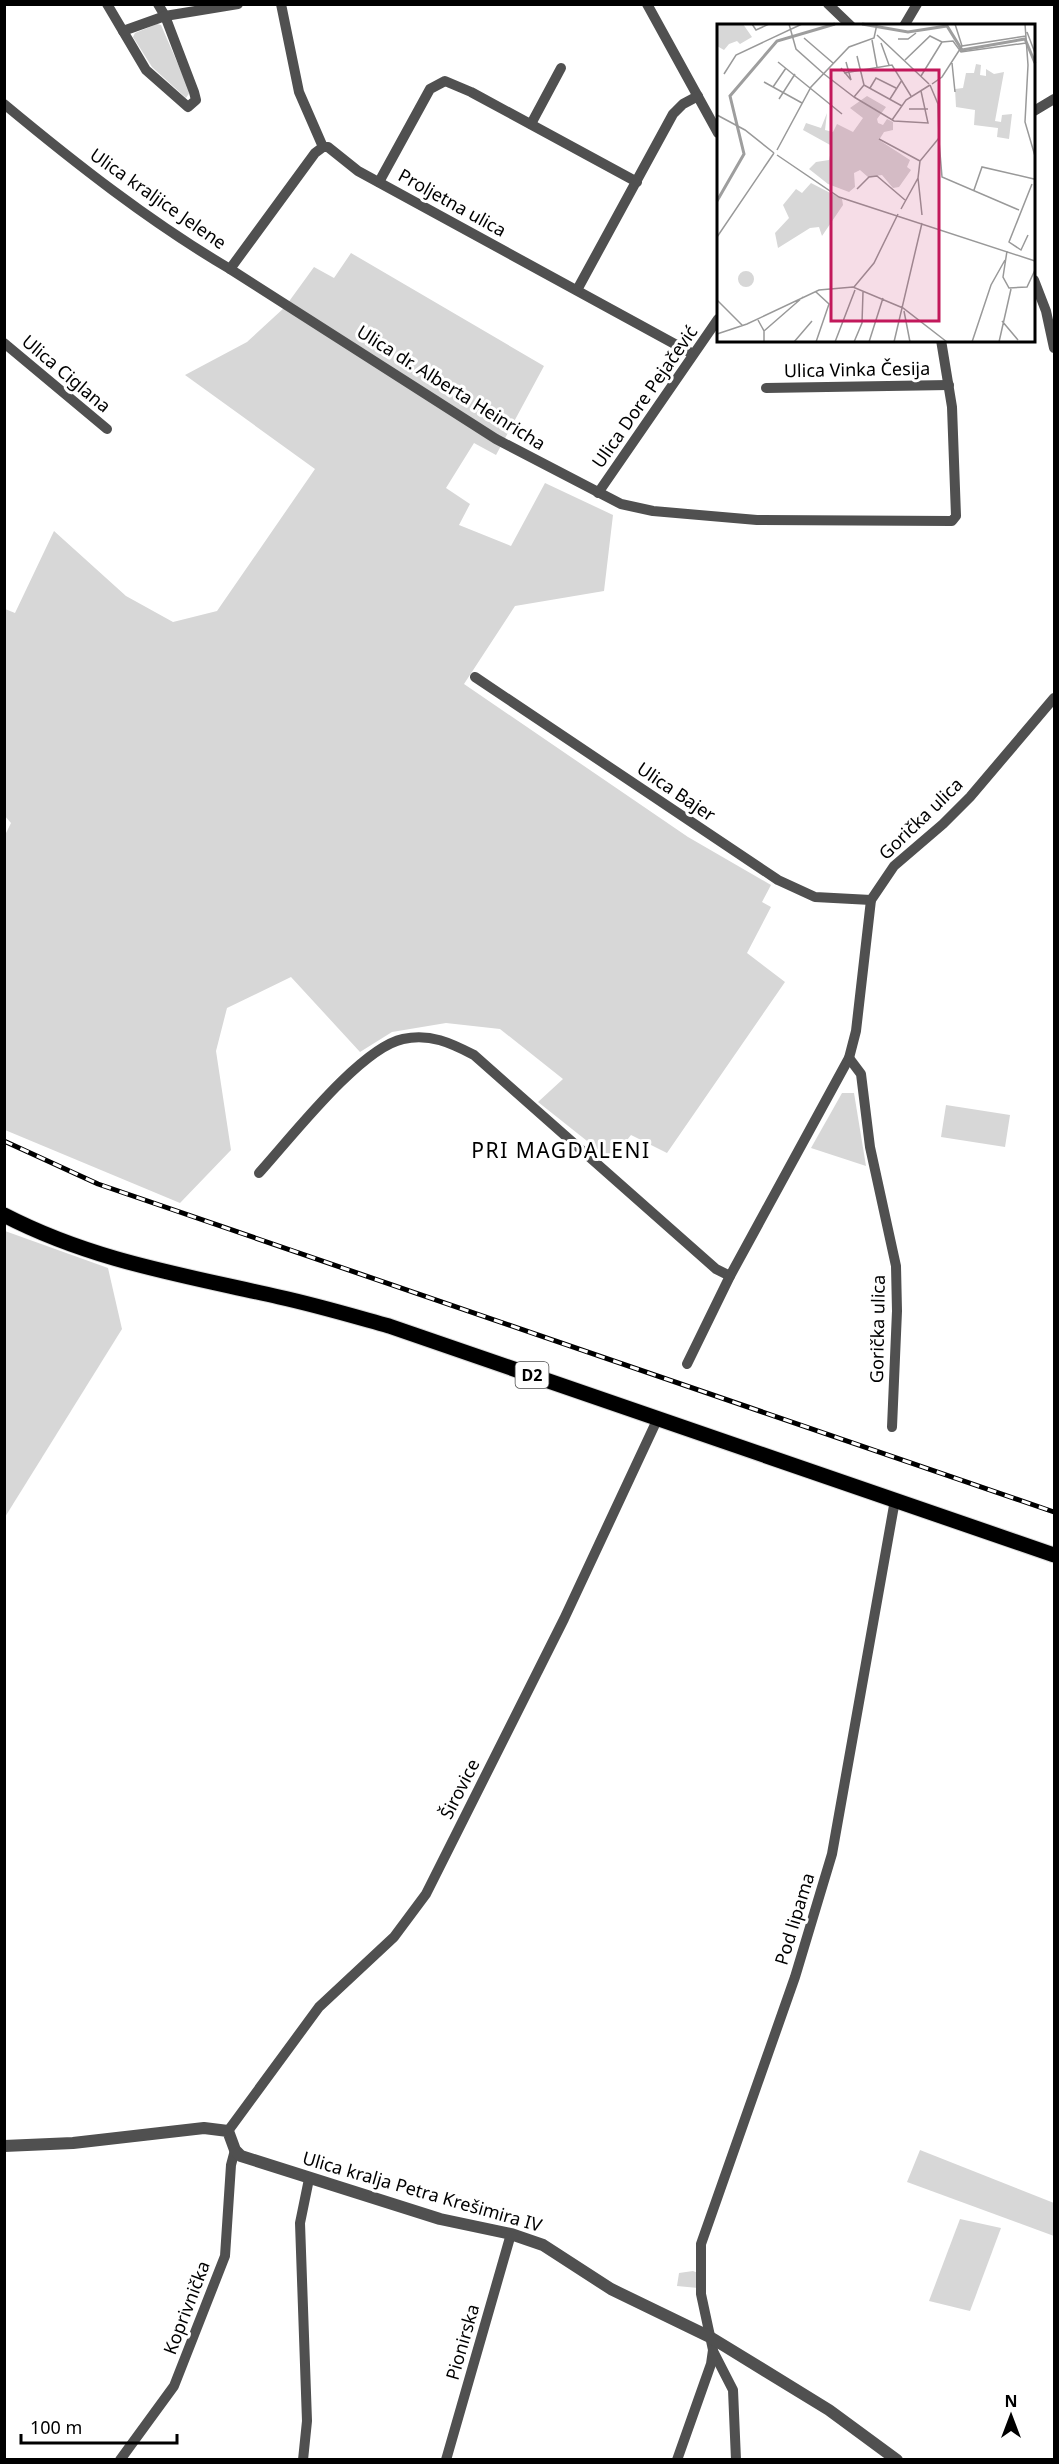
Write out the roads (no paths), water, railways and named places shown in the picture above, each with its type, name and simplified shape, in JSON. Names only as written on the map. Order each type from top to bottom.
[{"type":"main road","name":"D2","points":[[4,1215],[75,1248],[139,1266],[333,1310],[439,1343],[1054,1555]]},
{"type":"street","points":[[107,4],[146,70],[188,107],[196,100],[195,92],[165,16],[158,4]]},
{"type":"street","points":[[123,31],[165,16],[238,4]]},
{"type":"street","points":[[281,4],[299,92],[323,147],[332,149],[358,171],[379,182]]},
{"type":"street","points":[[647,4],[717,131]]},
{"type":"street","points":[[828,4],[849,24]]},
{"type":"street","points":[[905,24],[917,4]]},
{"type":"street","points":[[531,124],[561,68]]},
{"type":"street","name":"Proljetna ulica","points":[[637,182],[452,82],[440,82],[430,89],[379,182],[693,354]]},
{"type":"street","points":[[577,290],[673,114],[683,104],[698,96]]},
{"type":"street","points":[[1035,110],[1054,99]]},
{"type":"street","name":"Ulica kraljice Jelene","points":[[4,104],[102,181],[230,268],[315,153],[323,147]]},
{"type":"street","name":"Ulica dr. Alberta Heinricha","points":[[230,268],[496,440],[621,504],[704,516],[757,519],[952,521]]},
{"type":"street","points":[[1035,283],[1046,311],[1054,348]]},
{"type":"street","name":"Ulica Dore Pejačević","points":[[598,493],[717,320]]},
{"type":"street","name":"Ulica Vinka Česija","points":[[941,342],[949,385],[956,516],[952,521]]},
{"type":"street","name":"Ulica Ciglana","points":[[4,343],[107,429]]},
{"type":"street","name":"Ulica Vinka Česija","points":[[766,388],[949,385]]},
{"type":"street","name":"Ulica Bajer","points":[[475,677],[778,880],[815,897],[871,900]]},
{"type":"street","name":"Gorička ulica","points":[[687,1364],[730,1276],[849,1058],[856,1030],[871,900],[894,866],[943,824],[1054,701]]},
{"type":"street","points":[[259,1173],[346,1078],[375,1054],[402,1039],[423,1037],[447,1041],[474,1055],[708,1262],[730,1276]]},
{"type":"street","name":"Gorička ulica","points":[[849,1058],[861,1074],[870,1147],[896,1266],[897,1311],[892,1427]]},
{"type":"street","name":"Širovice","points":[[228,2131],[319,2007],[394,1937],[426,1894],[564,1619],[658,1418]]},
{"type":"street","name":"Pod lipama","points":[[713,2350],[701,2294],[701,2244],[795,1977],[832,1854],[895,1500]]},
{"type":"street","points":[[4,2146],[73,2144],[204,2128],[228,2131],[235,2150]]},
{"type":"street","name":"Ulica kralja Petra Krešimira IV","points":[[235,2150],[241,2156],[309,2179],[440,2219],[511,2234],[543,2245],[610,2289],[710,2337],[829,2410],[897,2460]]},
{"type":"street","name":"Koprivnička","points":[[120,2460],[174,2386],[225,2256],[231,2165],[235,2150]]},
{"type":"street","points":[[303,2460],[307,2421],[300,2223],[309,2179]]},
{"type":"street","name":"Pionirska","points":[[446,2460],[511,2234]]},
{"type":"street","points":[[677,2460],[702,2396],[713,2350]]},
{"type":"street","points":[[713,2350],[733,2390],[736,2460]]},
{"type":"railway","points":[[4,1141],[98,1184],[1054,1512]]},
{"type":"district","name":"PRI MAGDALENI","points":[[561,1151]]}]
